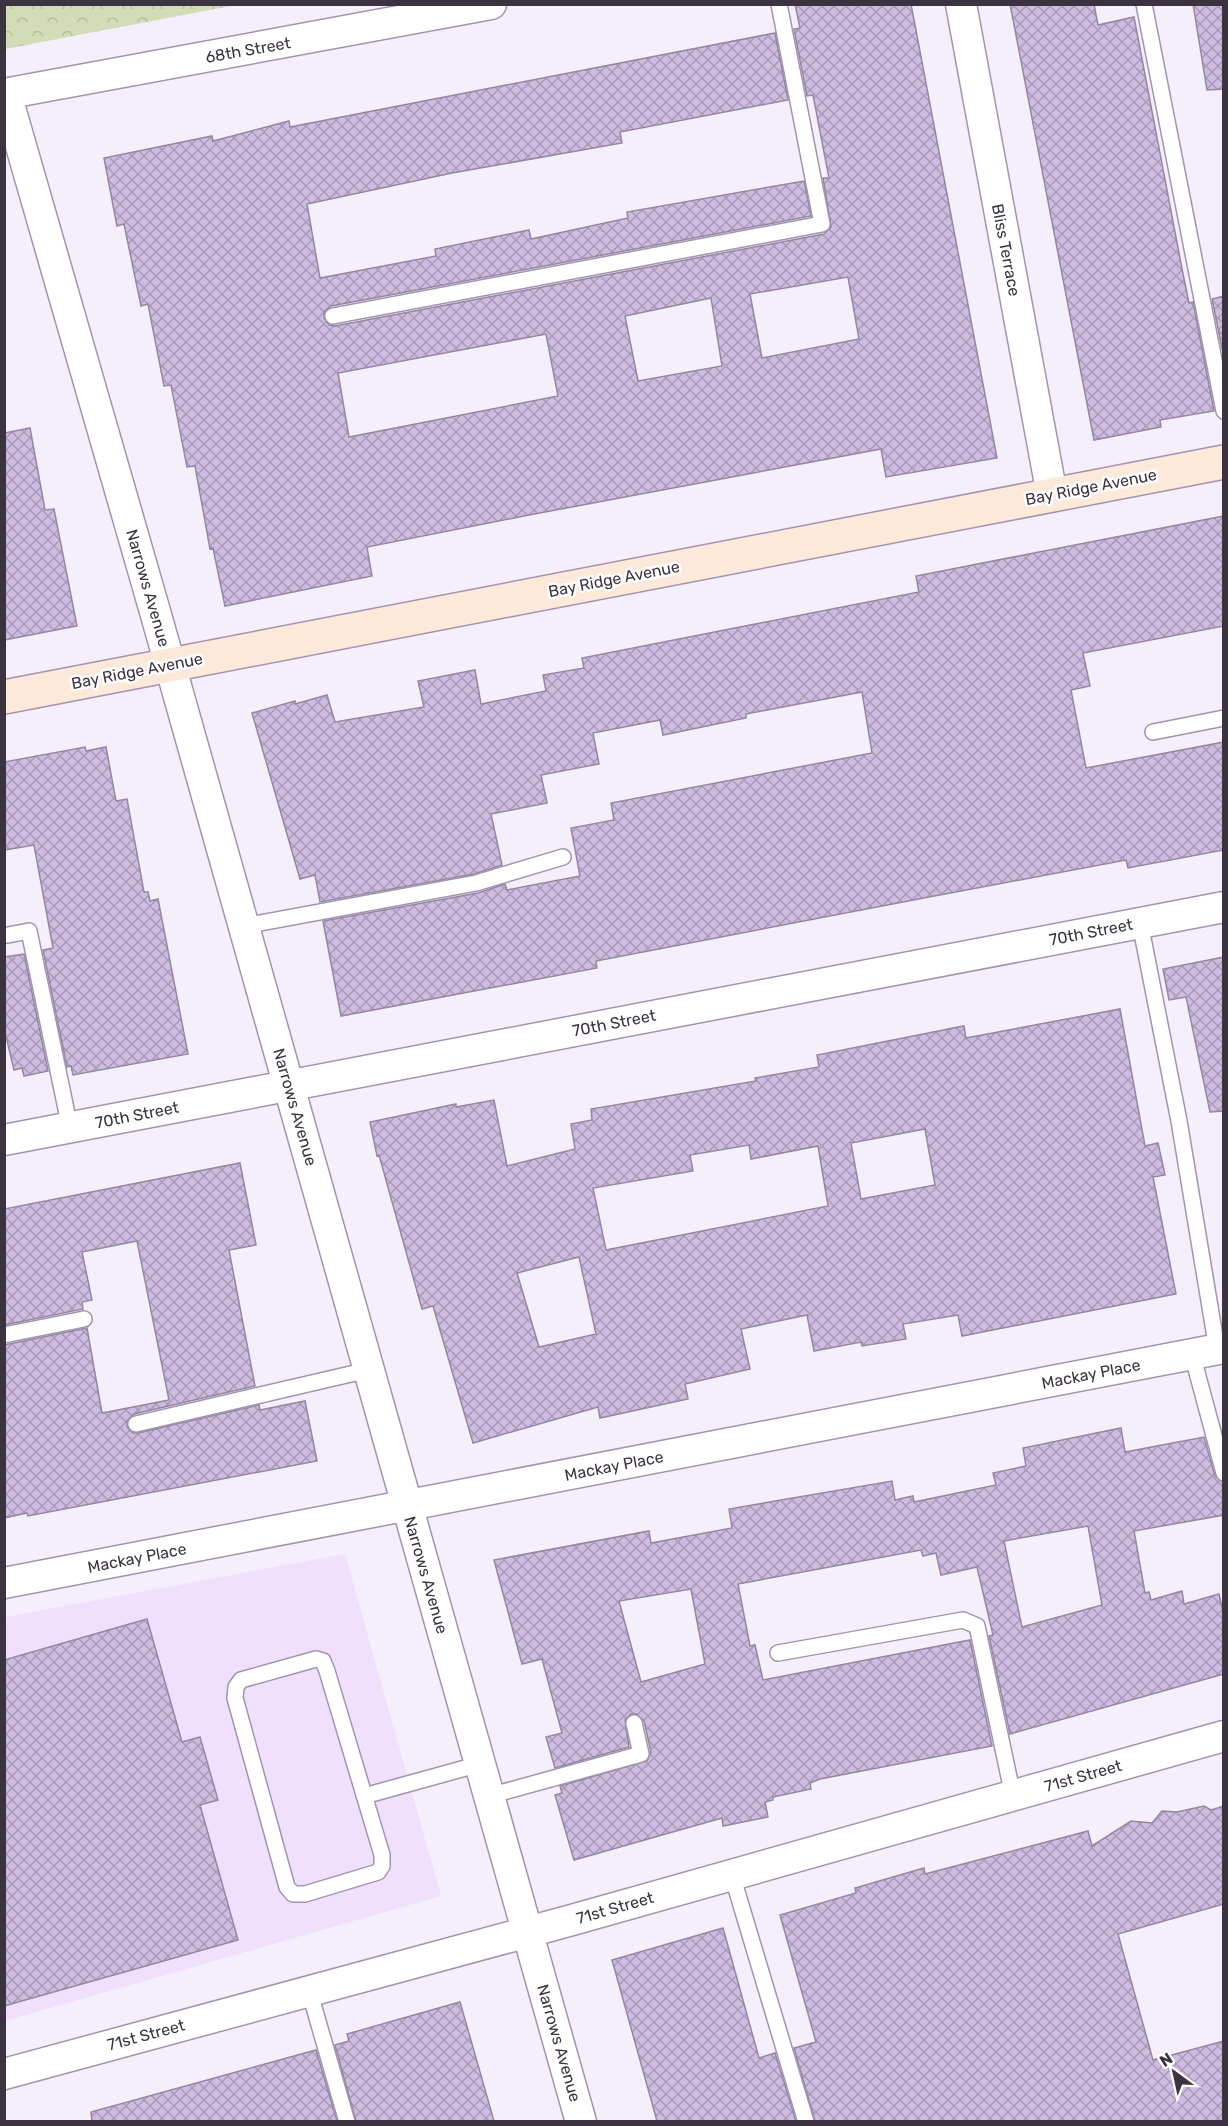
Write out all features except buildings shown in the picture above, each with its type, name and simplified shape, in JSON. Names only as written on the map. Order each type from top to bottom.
[{"type":"street","name":"68th Street","points":[[5,94],[491,4]]},
{"type":"street","name":"Bliss Terrace","points":[[961,4],[1052,495]]},
{"type":"street","name":"Narrows Avenue","points":[[5,94],[171,665],[581,2121]]},
{"type":"street","name":"Bay Ridge Avenue","points":[[4,697],[1224,462]]},
{"type":"street","name":"70th Street","points":[[4,1140],[1224,907]]},
{"type":"street","name":"Mackay Place","points":[[4,1583],[1211,1351]]},
{"type":"street","name":"71st Street","points":[[4,2074],[527,1932],[1224,1736]]},
{"type":"lane","points":[[333,316],[822,224],[779,4]]},
{"type":"lane","points":[[1144,4],[1224,411]]},
{"type":"lane","points":[[1153,732],[1224,718]]},
{"type":"lane","points":[[244,926],[476,883],[563,856]]},
{"type":"lane","points":[[1140,923],[1179,1121],[1211,1351],[1224,1473]]},
{"type":"lane","points":[[8,935],[29,931],[70,1128]]},
{"type":"lane","points":[[4,1335],[84,1319]]},
{"type":"lane","points":[[136,1424],[368,1370]]},
{"type":"lane","points":[[778,1653],[963,1620],[977,1626],[1013,1796]]},
{"type":"lane","points":[[316,1659],[323,1661],[364,1796],[382,1855],[382,1866],[378,1872],[305,1894],[293,1894],[287,1887],[235,1698],[236,1687],[241,1680],[316,1659]]},
{"type":"lane","points":[[489,1796],[641,1754],[634,1723]]},
{"type":"lane","points":[[364,1796],[480,1764]]},
{"type":"lane","points":[[732,1875],[806,2121]]},
{"type":"lane","points":[[309,1990],[347,2121]]},
{"type":"shaded area","points":[[345,1554],[441,1896],[5,2021],[5,1617]]},
{"type":"green space","points":[[5,4],[236,4],[236,5],[5,49]]}]
